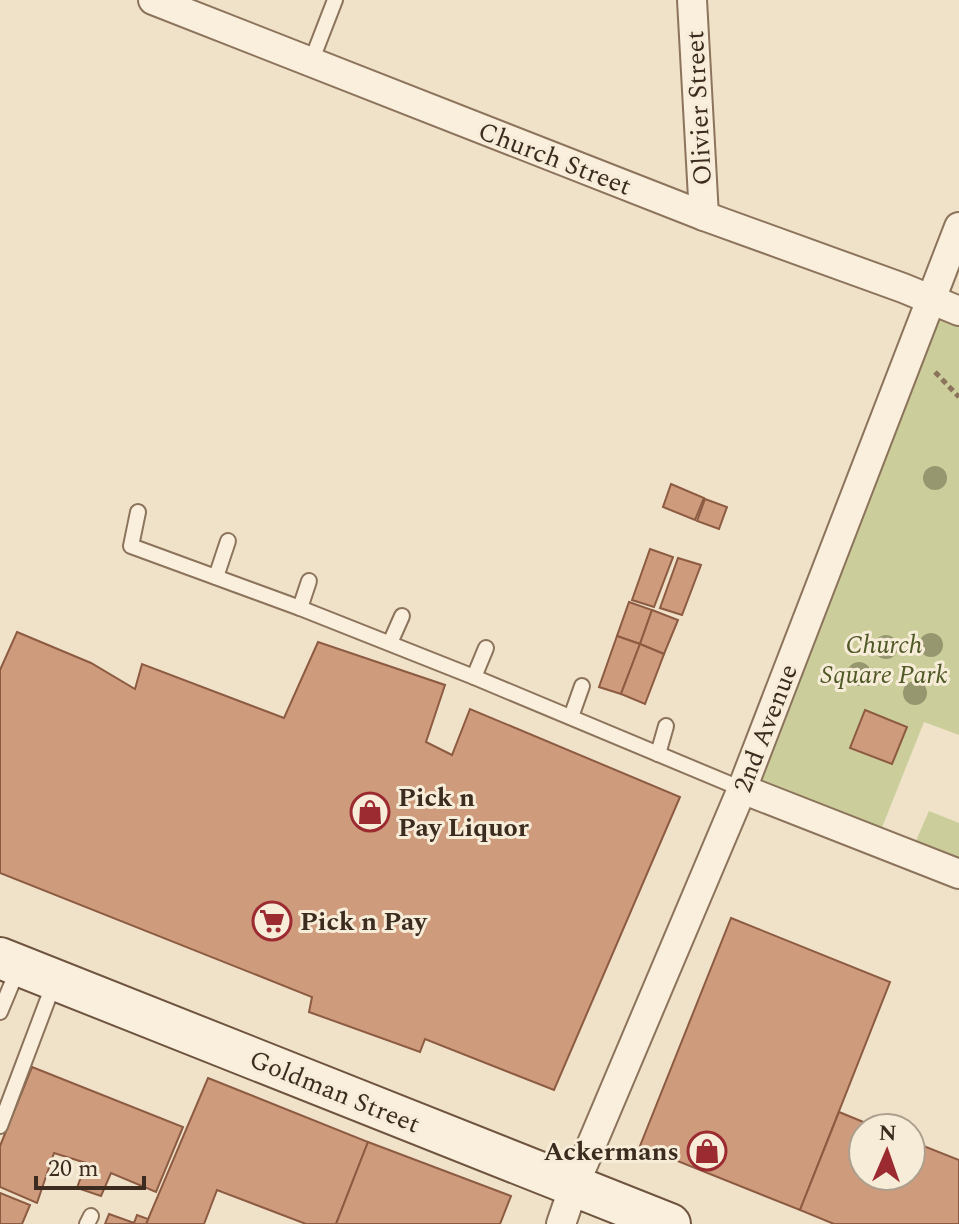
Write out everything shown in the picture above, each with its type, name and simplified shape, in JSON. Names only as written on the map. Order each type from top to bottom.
[{"type":"street","name":"Church Street","points":[[153,0],[704,216],[959,311]]},
{"type":"street","name":"Olivier Street","points":[[692,0],[704,216]]},
{"type":"street","name":"2nd Avenue","points":[[561,1224],[574,1186],[742,789],[959,227]]},
{"type":"street","points":[[742,789],[959,874]]},
{"type":"street","name":"Goldman Street","points":[[25,967],[670,1224]]},
{"type":"lane","points":[[311,62],[335,0]]},
{"type":"lane","points":[[138,512],[131,546],[390,643],[742,789]]},
{"type":"lane","points":[[216,577],[228,541]]},
{"type":"lane","points":[[300,608],[309,581]]},
{"type":"lane","points":[[390,643],[402,616]]},
{"type":"lane","points":[[474,677],[486,648]]},
{"type":"lane","points":[[571,717],[582,686]]},
{"type":"lane","points":[[658,754],[666,726]]},
{"type":"lane","points":[[0,1012],[25,967]]},
{"type":"lane","points":[[0,1126],[25,967]]},
{"type":"green space","name":"Church Square Park","points":[[938,316],[959,324],[959,735],[924,722],[881,830],[757,782]]},
{"type":"green space","points":[[929,811],[959,823],[959,861],[915,843]]},
{"type":"building","points":[[671,484],[704,498],[695,520],[663,507]]},
{"type":"building","points":[[705,499],[727,507],[719,529],[697,521]]},
{"type":"building","points":[[650,549],[673,557],[654,607],[632,600]]},
{"type":"building","points":[[678,558],[701,565],[682,615],[660,608]]},
{"type":"building","points":[[629,602],[652,610],[640,644],[617,636]]},
{"type":"building","points":[[652,610],[678,620],[664,654],[640,644]]},
{"type":"building","points":[[17,632],[91,663],[135,689],[142,664],[284,718],[318,642],[445,685],[426,742],[452,755],[470,709],[680,797],[554,1090],[425,1039],[420,1052],[309,1012],[312,997],[0,873],[0,670]]},
{"type":"building","points":[[617,636],[640,644],[621,694],[599,687]]},
{"type":"building","points":[[640,644],[664,654],[645,704],[621,694]]},
{"type":"building","points":[[865,710],[907,727],[892,764],[850,748]]},
{"type":"building","points":[[731,918],[890,982],[800,1210],[640,1146]]},
{"type":"building","points":[[32,1067],[183,1127],[156,1192],[111,1173],[101,1196],[77,1188],[86,1163],[54,1153],[37,1203],[0,1187],[0,1146]]},
{"type":"building","points":[[208,1078],[368,1142],[336,1224],[306,1224],[217,1190],[204,1224],[146,1224]]},
{"type":"building","points":[[839,1112],[847,1115],[847,1192],[927,1192],[927,1147],[959,1160],[959,1224],[834,1224],[800,1210]]},
{"type":"building","points":[[368,1142],[511,1196],[500,1224],[336,1224]]},
{"type":"building","points":[[0,1193],[30,1205],[22,1224],[0,1224]]},
{"type":"building","points":[[109,1214],[134,1223],[137,1215],[148,1219],[146,1224],[105,1224]]},
{"type":"place","name":"Pick n Pay Liquor","points":[[370,812]]},
{"type":"place","name":"Pick n Pay","points":[[272,921]]},
{"type":"place","name":"Ackermans","points":[[707,1151]]}]
